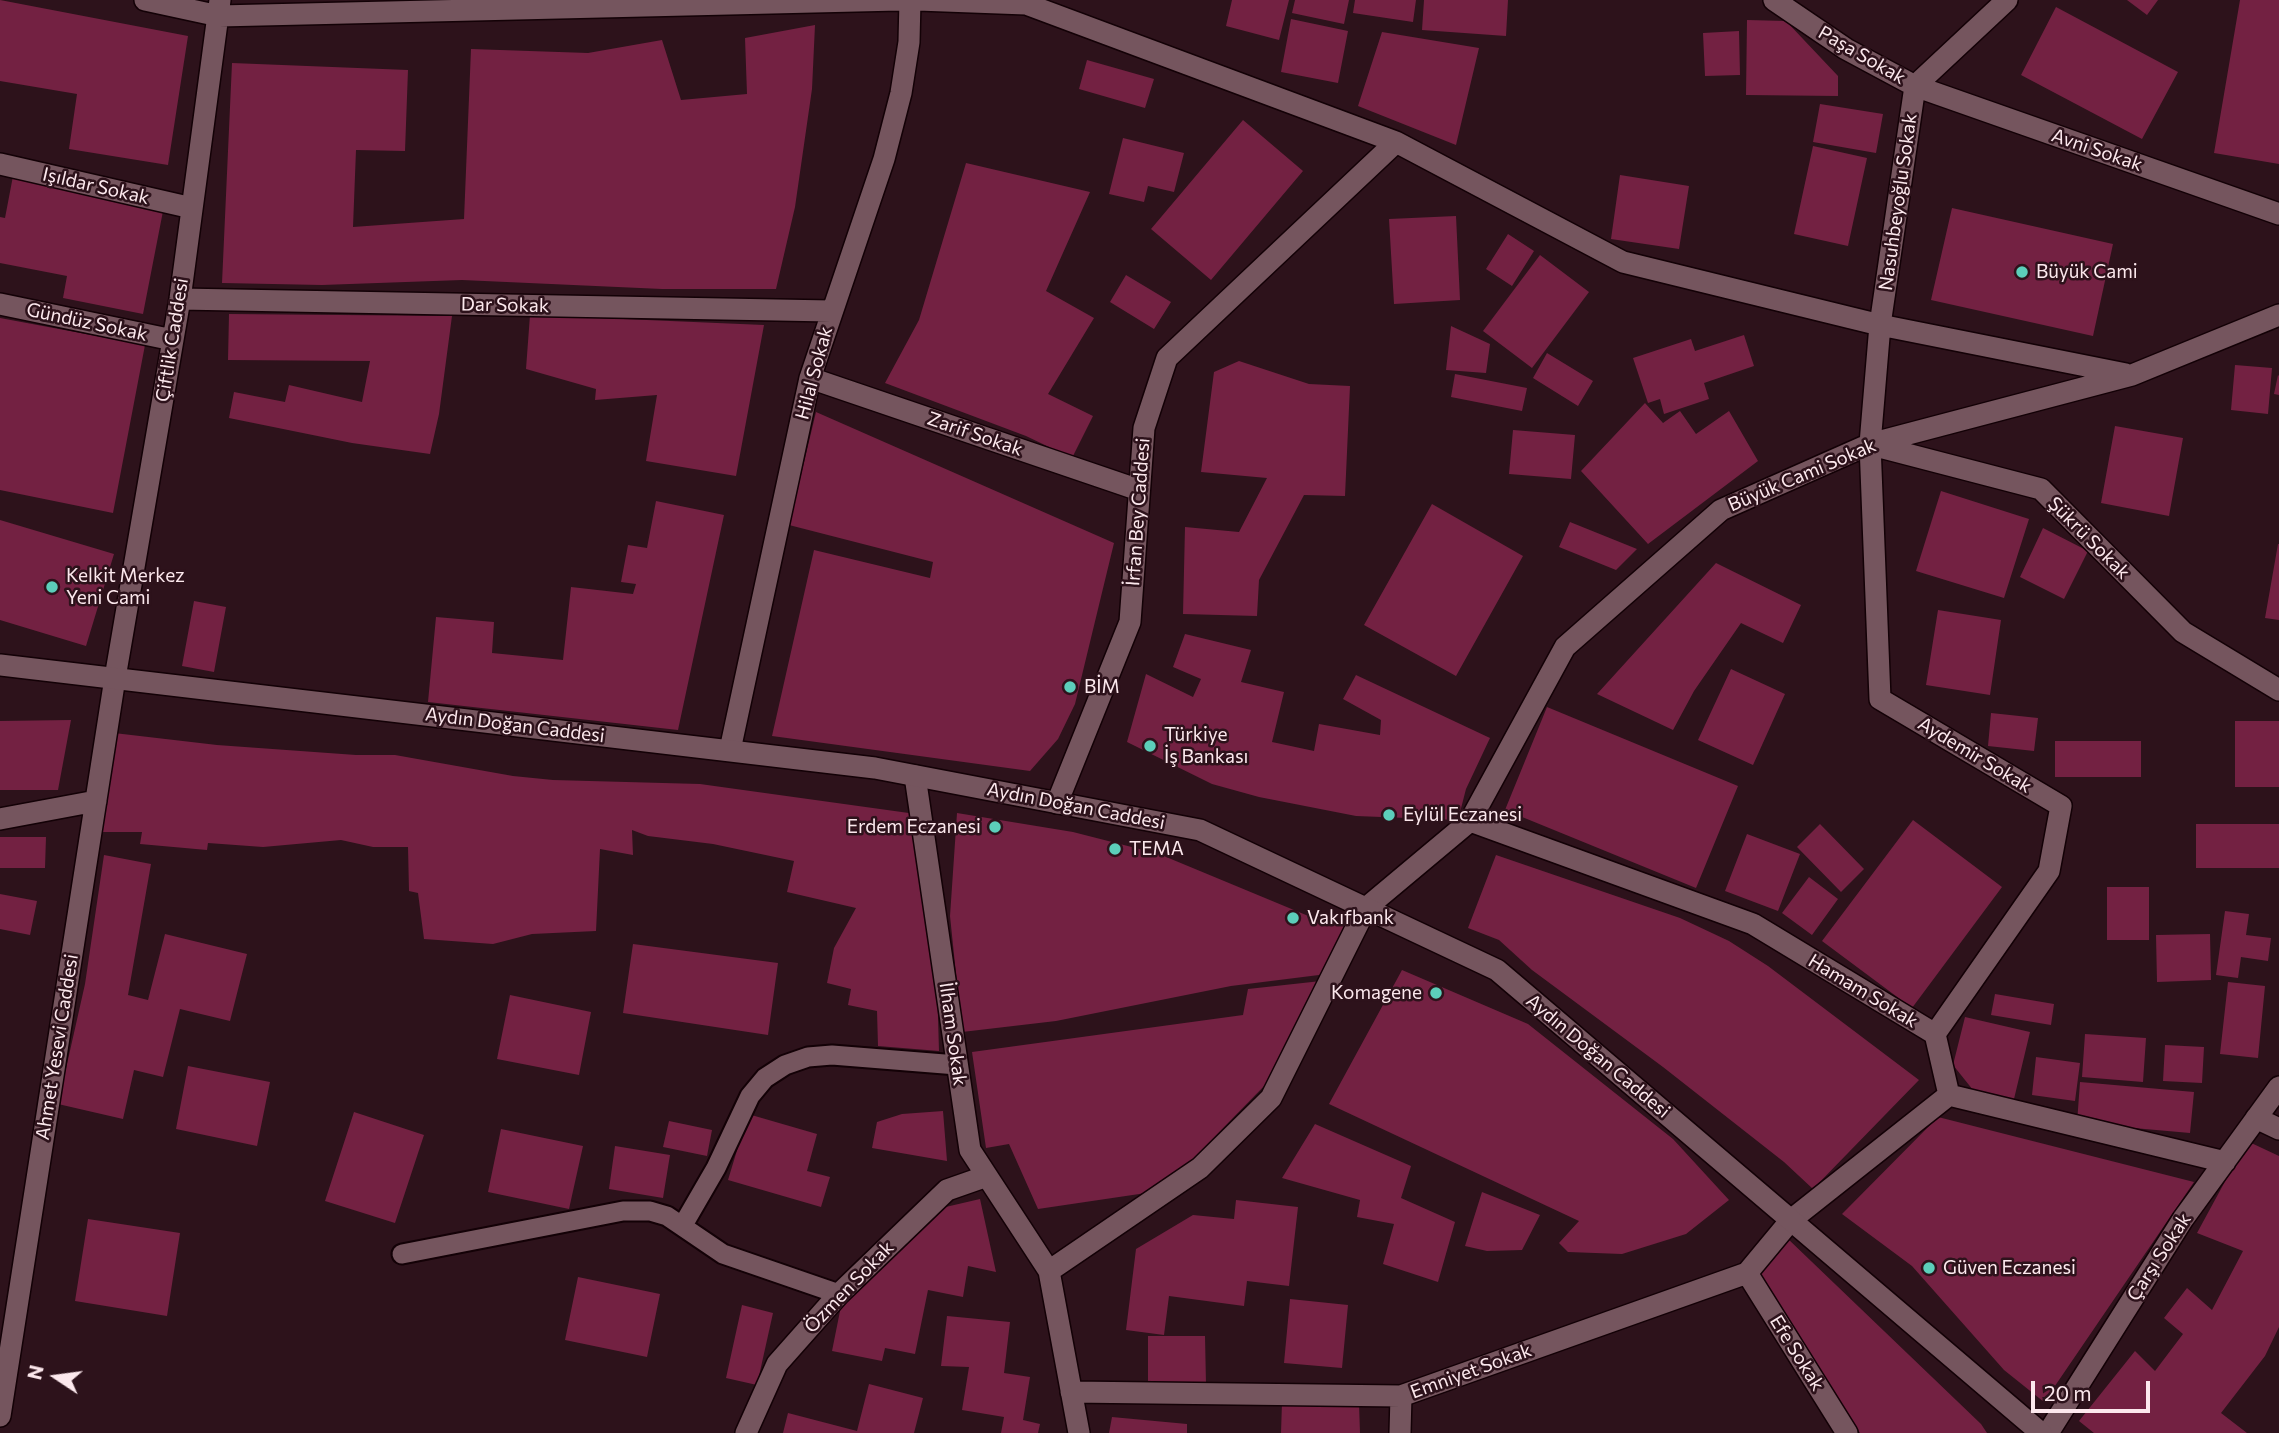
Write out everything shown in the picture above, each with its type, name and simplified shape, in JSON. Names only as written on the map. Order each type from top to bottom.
[{"type":"street","points":[[145,0],[219,8],[899,0]]},
{"type":"street","name":"Hilal Sokak","points":[[730,750],[810,378],[884,159],[901,93],[909,42],[910,0]]},
{"type":"street","points":[[918,0],[1027,2],[1396,142],[1623,262],[1880,326],[2132,375]]},
{"type":"street","name":"Paşa Sokak","points":[[1774,0],[1846,49],[1915,86]]},
{"type":"street","name":"Nasuhbeyoğlu Sokak","points":[[1870,444],[1880,326],[1915,86],[2007,0]]},
{"type":"street","name":"Çiftlik Caddesi","points":[[115,678],[180,299],[219,8]]},
{"type":"street","name":"Avni Sokak","points":[[1915,86],[2279,214]]},
{"type":"street","name":"İrfan Bey Caddesi","points":[[1057,803],[1130,622],[1144,428],[1167,358],[1396,142]]},
{"type":"street","name":"Işıldar Sokak","points":[[0,164],[192,208]]},
{"type":"street","name":"Dar Sokak","points":[[180,299],[831,311]]},
{"type":"street","name":"Gündüz Sokak","points":[[0,304],[173,340]]},
{"type":"street","name":"Büyük Cami Sokak","points":[[1366,908],[1470,821],[1565,647],[1721,510],[1870,444],[2132,375],[2279,315]]},
{"type":"street","name":"Zarif Sokak","points":[[810,378],[1139,491]]},
{"type":"street","name":"Şükrü Sokak","points":[[1870,444],[2041,489],[2183,632],[2279,690]]},
{"type":"street","name":"Aydemir Sokak","points":[[1870,444],[1880,699],[2062,806],[2049,871],[1935,1034]]},
{"type":"street","name":"Aydın Doğan Caddesi","points":[[0,665],[730,750],[915,776],[1200,830],[1497,970],[2041,1433]]},
{"type":"street","name":"Ahmet Yesevi Caddesi","points":[[0,1416],[2,1389],[115,678]]},
{"type":"street","name":"İlham Sokak","points":[[915,776],[970,1150],[1049,1271]]},
{"type":"street","points":[[0,819],[96,801]]},
{"type":"street","name":"Hamam Sokak","points":[[1470,821],[1753,924],[1935,1034],[1949,1095]]},
{"type":"street","points":[[1079,1433],[1049,1271],[1200,1168],[1272,1098],[1366,908]]},
{"type":"street","name":"Çarşı Sokak","points":[[2048,1433],[2183,1219],[2279,1087]]},
{"type":"street","points":[[1747,1273],[1791,1220],[1949,1095],[2225,1162]]},
{"type":"street","points":[[2256,1118],[2279,1129]]},
{"type":"street","name":"Özmen Sokak","points":[[746,1433],[778,1364],[839,1294],[947,1189],[987,1176]]},
{"type":"street","name":"Emniyet Sokak","points":[[1071,1392],[1401,1396],[1747,1273]]},
{"type":"street","name":"Efe Sokak","points":[[1747,1273],[1847,1433]]},
{"type":"street","points":[[1400,1433],[1401,1396]]},
{"type":"lane","points":[[683,1225],[716,1168],[750,1096],[765,1078],[785,1065],[808,1057],[832,1055],[957,1065]]},
{"type":"lane","points":[[402,1254],[630,1210],[650,1211],[683,1225],[723,1254],[839,1294]]},
{"type":"building","points":[[0,0],[188,36],[168,165],[69,149],[77,94],[0,81]]},
{"type":"building","points":[[1232,0],[1289,0],[1279,40],[1226,26]]},
{"type":"building","points":[[1295,0],[1349,0],[1344,24],[1292,13]]},
{"type":"building","points":[[1355,0],[1416,0],[1413,22],[1353,13]]},
{"type":"building","points":[[1424,0],[1508,0],[1506,36],[1422,30]]},
{"type":"building","points":[[2127,0],[2158,0],[2147,15]]},
{"type":"building","points":[[2240,0],[2279,0],[2279,164],[2214,153]]},
{"type":"building","points":[[2056,7],[2178,72],[2142,139],[2021,75]]},
{"type":"building","points":[[1291,19],[1348,31],[1338,83],[1281,72]]},
{"type":"building","points":[[1747,20],[1786,21],[1838,76],[1838,96],[1746,95]]},
{"type":"building","points":[[815,25],[812,89],[795,207],[776,289],[662,289],[462,280],[322,285],[222,283],[232,63],[408,70],[405,151],[356,150],[353,227],[464,219],[471,49],[588,53],[662,40],[681,100],[747,94],[745,38]]},
{"type":"building","points":[[1739,31],[1740,75],[1705,76],[1703,33]]},
{"type":"building","points":[[1382,32],[1479,48],[1456,145],[1358,106]]},
{"type":"building","points":[[1087,60],[1154,79],[1145,108],[1079,89]]},
{"type":"building","points":[[1820,104],[1883,114],[1876,153],[1813,142]]},
{"type":"building","points":[[1243,120],[1303,171],[1211,280],[1151,229]]},
{"type":"building","points":[[1123,138],[1184,153],[1174,192],[1148,186],[1144,202],[1109,194]]},
{"type":"building","points":[[1813,146],[1867,158],[1848,246],[1794,234]]},
{"type":"building","points":[[966,163],[1090,192],[1046,291],[1094,318],[1048,394],[1093,416],[1072,458],[1026,436],[885,383],[919,320]]},
{"type":"building","points":[[1620,175],[1689,186],[1679,249],[1611,239]]},
{"type":"building","points":[[13,176],[164,206],[143,314],[63,298],[67,276],[0,263],[0,217],[5,218]]},
{"type":"building","name":"Büyük Cami","points":[[1952,208],[2113,244],[2093,336],[1931,300]]},
{"type":"building","points":[[1456,216],[1460,300],[1394,304],[1389,219]]},
{"type":"building","points":[[1508,234],[1534,251],[1512,286],[1486,269]]},
{"type":"building","points":[[1540,255],[1589,292],[1532,368],[1483,331]]},
{"type":"building","points":[[1126,275],[1171,302],[1154,329],[1110,302]]},
{"type":"building","points":[[229,314],[452,316],[439,414],[430,454],[352,443],[229,418],[234,392],[285,402],[289,385],[362,402],[370,361],[228,360]]},
{"type":"building","points":[[530,315],[764,325],[736,476],[646,461],[657,395],[595,400],[596,389],[526,369]]},
{"type":"building","points":[[0,318],[145,345],[113,513],[0,490]]},
{"type":"building","points":[[1451,326],[1490,344],[1486,373],[1446,370]]},
{"type":"building","points":[[1744,335],[1754,366],[1704,383],[1709,399],[1664,414],[1660,399],[1648,403],[1633,358],[1691,339],[1695,351]]},
{"type":"building","points":[[1547,353],[1593,381],[1578,406],[1533,378]]},
{"type":"building","points":[[1239,361],[1309,384],[1350,386],[1345,496],[1304,495],[1259,580],[1257,616],[1183,614],[1185,527],[1239,532],[1267,478],[1201,472],[1214,372]]},
{"type":"building","points":[[2235,365],[2272,368],[2268,414],[2231,410]]},
{"type":"building","points":[[1455,374],[1527,388],[1522,411],[1451,397]]},
{"type":"building","points":[[2279,376],[2279,395],[2274,394]]},
{"type":"building","points":[[1645,403],[1663,423],[1680,411],[1696,434],[1729,411],[1758,461],[1648,544],[1581,471]]},
{"type":"building","points":[[816,412],[1114,543],[1075,704],[1058,739],[1030,771],[772,736],[814,550],[930,578],[933,562],[789,525]]},
{"type":"building","points":[[2115,426],[2183,438],[2169,516],[2101,503]]},
{"type":"building","points":[[1513,430],[1575,435],[1571,479],[1509,474]]},
{"type":"building","points":[[1941,491],[2029,519],[2004,598],[1916,571]]},
{"type":"building","points":[[656,501],[724,515],[678,730],[428,702],[436,617],[494,622],[492,653],[563,660],[571,587],[633,594],[636,584],[621,582],[628,545],[647,548]]},
{"type":"building","points":[[1432,504],[1523,556],[1456,676],[1364,625]]},
{"type":"building","name":"Kelkit Merkez Yeni Cami","points":[[0,520],[114,554],[86,646],[0,620]]},
{"type":"building","points":[[1570,522],[1637,549],[1616,570],[1559,547]]},
{"type":"building","points":[[2043,528],[2088,551],[2064,599],[2020,577]]},
{"type":"building","points":[[2279,544],[2279,620],[2265,618]]},
{"type":"building","points":[[1716,563],[1801,605],[1783,643],[1741,623],[1694,691],[1673,730],[1597,694]]},
{"type":"building","points":[[194,601],[226,607],[214,672],[182,666]]},
{"type":"building","points":[[1938,610],[2001,620],[1990,695],[1926,685]]},
{"type":"building","points":[[1185,634],[1251,650],[1241,682],[1284,692],[1272,742],[1314,751],[1319,724],[1380,735],[1381,720],[1343,699],[1356,675],[1490,738],[1466,789],[1458,820],[1356,816],[1259,797],[1212,784],[1127,742],[1146,674],[1193,697],[1201,679],[1173,667]]},
{"type":"building","points":[[1731,669],[1785,694],[1753,765],[1698,740]]},
{"type":"building","points":[[1547,707],[1738,786],[1696,888],[1505,810]]},
{"type":"building","points":[[1991,713],[2038,718],[2034,751],[1988,746]]},
{"type":"building","points":[[71,720],[58,790],[0,790],[0,721]]},
{"type":"building","points":[[2235,721],[2279,721],[2279,787],[2235,787]]},
{"type":"building","points":[[114,733],[217,745],[356,755],[395,755],[513,776],[553,780],[700,784],[916,814],[937,983],[939,1051],[878,1046],[877,1011],[848,1005],[851,989],[827,983],[834,948],[856,908],[787,892],[794,861],[713,844],[648,836],[632,830],[633,855],[600,849],[596,931],[532,934],[493,944],[424,939],[418,893],[409,891],[408,847],[373,847],[341,840],[263,847],[208,843],[207,850],[140,844],[142,832],[102,832]]},
{"type":"building","points":[[2055,741],[2141,741],[2141,777],[2055,777]]},
{"type":"building","points":[[957,813],[1073,832],[1159,854],[1306,915],[1346,927],[1327,974],[1231,986],[1056,1021],[962,1032],[950,916]]},
{"type":"building","points":[[1913,820],[2002,887],[1912,1008],[1822,941]]},
{"type":"building","points":[[1820,824],[1864,869],[1841,892],[1797,847]]},
{"type":"building","points":[[2196,824],[2279,824],[2279,868],[2196,868]]},
{"type":"building","points":[[1747,834],[1800,854],[1778,911],[1725,891]]},
{"type":"building","points":[[0,837],[46,837],[45,868],[0,868]]},
{"type":"building","points":[[104,855],[151,864],[128,995],[148,1000],[165,934],[247,954],[230,1021],[180,1009],[163,1077],[134,1070],[123,1119],[58,1104],[85,984]]},
{"type":"building","points":[[1496,855],[1680,918],[1729,941],[1768,966],[1919,1080],[1813,1189],[1784,1162],[1663,1067],[1532,970],[1499,940],[1468,928]]},
{"type":"building","points":[[1809,877],[1838,899],[1812,935],[1782,913]]},
{"type":"building","points":[[2107,887],[2149,887],[2149,940],[2107,940]]},
{"type":"building","points":[[0,894],[37,901],[30,935],[0,929]]},
{"type":"building","points":[[2225,911],[2249,914],[2246,935],[2271,938],[2268,961],[2241,957],[2238,978],[2216,975]]},
{"type":"building","points":[[2210,934],[2211,980],[2157,982],[2156,935]]},
{"type":"building","points":[[633,944],[778,963],[768,1035],[623,1013]]},
{"type":"building","points":[[1402,970],[1528,1024],[1673,1139],[1729,1200],[1686,1234],[1622,1254],[1568,1252],[1559,1243],[1579,1221],[1329,1104]]},
{"type":"building","points":[[1321,981],[1269,1081],[1189,1163],[1146,1193],[1038,1209],[1009,1144],[986,1148],[972,1052],[1243,1015],[1248,989]]},
{"type":"building","points":[[2228,982],[2265,986],[2258,1058],[2220,1054]]},
{"type":"building","points":[[1995,994],[2054,1004],[2051,1025],[1991,1015]]},
{"type":"building","points":[[510,995],[591,1012],[579,1075],[497,1059]]},
{"type":"building","points":[[1965,1017],[2030,1032],[2014,1099],[1973,1090],[1953,1065]]},
{"type":"building","points":[[2085,1034],[2146,1038],[2143,1082],[2082,1077]]},
{"type":"building","points":[[2165,1045],[2204,1047],[2202,1083],[2163,1081]]},
{"type":"building","points":[[2036,1057],[2080,1063],[2075,1101],[2032,1095]]},
{"type":"building","points":[[188,1066],[270,1082],[257,1146],[176,1129]]},
{"type":"building","points":[[2080,1082],[2194,1092],[2190,1133],[2077,1123]]},
{"type":"building","points":[[943,1111],[947,1161],[872,1148],[877,1122],[902,1114]]},
{"type":"building","points":[[354,1112],[424,1135],[395,1223],[325,1201]]},
{"type":"building","points":[[748,1114],[817,1134],[807,1171],[830,1177],[821,1207],[728,1180]]},
{"type":"building","points":[[1938,1117],[2194,1182],[2044,1402],[2004,1370],[1912,1266],[1842,1214]]},
{"type":"building","points":[[669,1121],[712,1130],[707,1156],[663,1147]]},
{"type":"building","points":[[1315,1124],[1411,1166],[1401,1198],[1455,1222],[1438,1282],[1383,1264],[1394,1224],[1357,1217],[1360,1200],[1282,1178]]},
{"type":"building","points":[[501,1129],[583,1146],[569,1209],[488,1192]]},
{"type":"building","points":[[2247,1141],[2279,1156],[2279,1327],[2265,1356],[2221,1413],[2247,1433],[2094,1433],[2079,1421],[2135,1351],[2155,1371],[2183,1334],[2164,1318],[2187,1288],[2212,1310],[2243,1251],[2197,1233]]},
{"type":"building","points":[[615,1146],[670,1155],[663,1198],[609,1189]]},
{"type":"building","points":[[1482,1192],[1540,1215],[1522,1250],[1487,1251],[1465,1246]]},
{"type":"building","points":[[980,1199],[996,1272],[968,1266],[963,1297],[928,1290],[915,1354],[885,1348],[882,1361],[832,1351],[841,1306],[937,1209]]},
{"type":"building","points":[[1236,1200],[1298,1207],[1289,1286],[1247,1281],[1244,1306],[1169,1296],[1164,1335],[1126,1330],[1136,1249],[1193,1215],[1234,1219]]},
{"type":"building","points":[[88,1219],[180,1233],[167,1316],[75,1301]]},
{"type":"building","points":[[1787,1238],[1981,1424],[1987,1433],[1860,1433],[1758,1272]]},
{"type":"building","points":[[578,1277],[660,1294],[647,1357],[565,1340]]},
{"type":"building","points":[[1290,1299],[1348,1305],[1342,1368],[1284,1363]]},
{"type":"building","points":[[742,1305],[773,1313],[757,1385],[726,1378]]},
{"type":"building","points":[[947,1316],[1010,1322],[1004,1373],[1030,1377],[1023,1420],[1040,1424],[1038,1433],[1001,1433],[1004,1417],[962,1410],[969,1367],[941,1366]]},
{"type":"building","points":[[1148,1336],[1205,1336],[1206,1384],[1148,1385]]},
{"type":"building","points":[[869,1384],[923,1398],[914,1433],[783,1433],[788,1413],[857,1431]]},
{"type":"building","points":[[1282,1402],[1359,1403],[1360,1433],[1281,1433]]},
{"type":"building","points":[[1112,1417],[1187,1424],[1187,1433],[1109,1433]]},
{"type":"place","name":"Büyük Cami","points":[[2022,272]]},
{"type":"place","name":"Kelkit Merkez Yeni Cami","points":[[52,587]]},
{"type":"place","name":"BİM","points":[[1070,687]]},
{"type":"place","name":"Türkiye İş Bankası","points":[[1150,746]]},
{"type":"place","name":"Eylül Eczanesi","points":[[1389,815]]},
{"type":"place","name":"Erdem Eczanesi","points":[[995,827]]},
{"type":"place","name":"TEMA","points":[[1115,849]]},
{"type":"place","name":"Vakıfbank","points":[[1293,918]]},
{"type":"place","name":"Komagene","points":[[1436,993]]},
{"type":"place","name":"Güven Eczanesi","points":[[1929,1268]]}]
